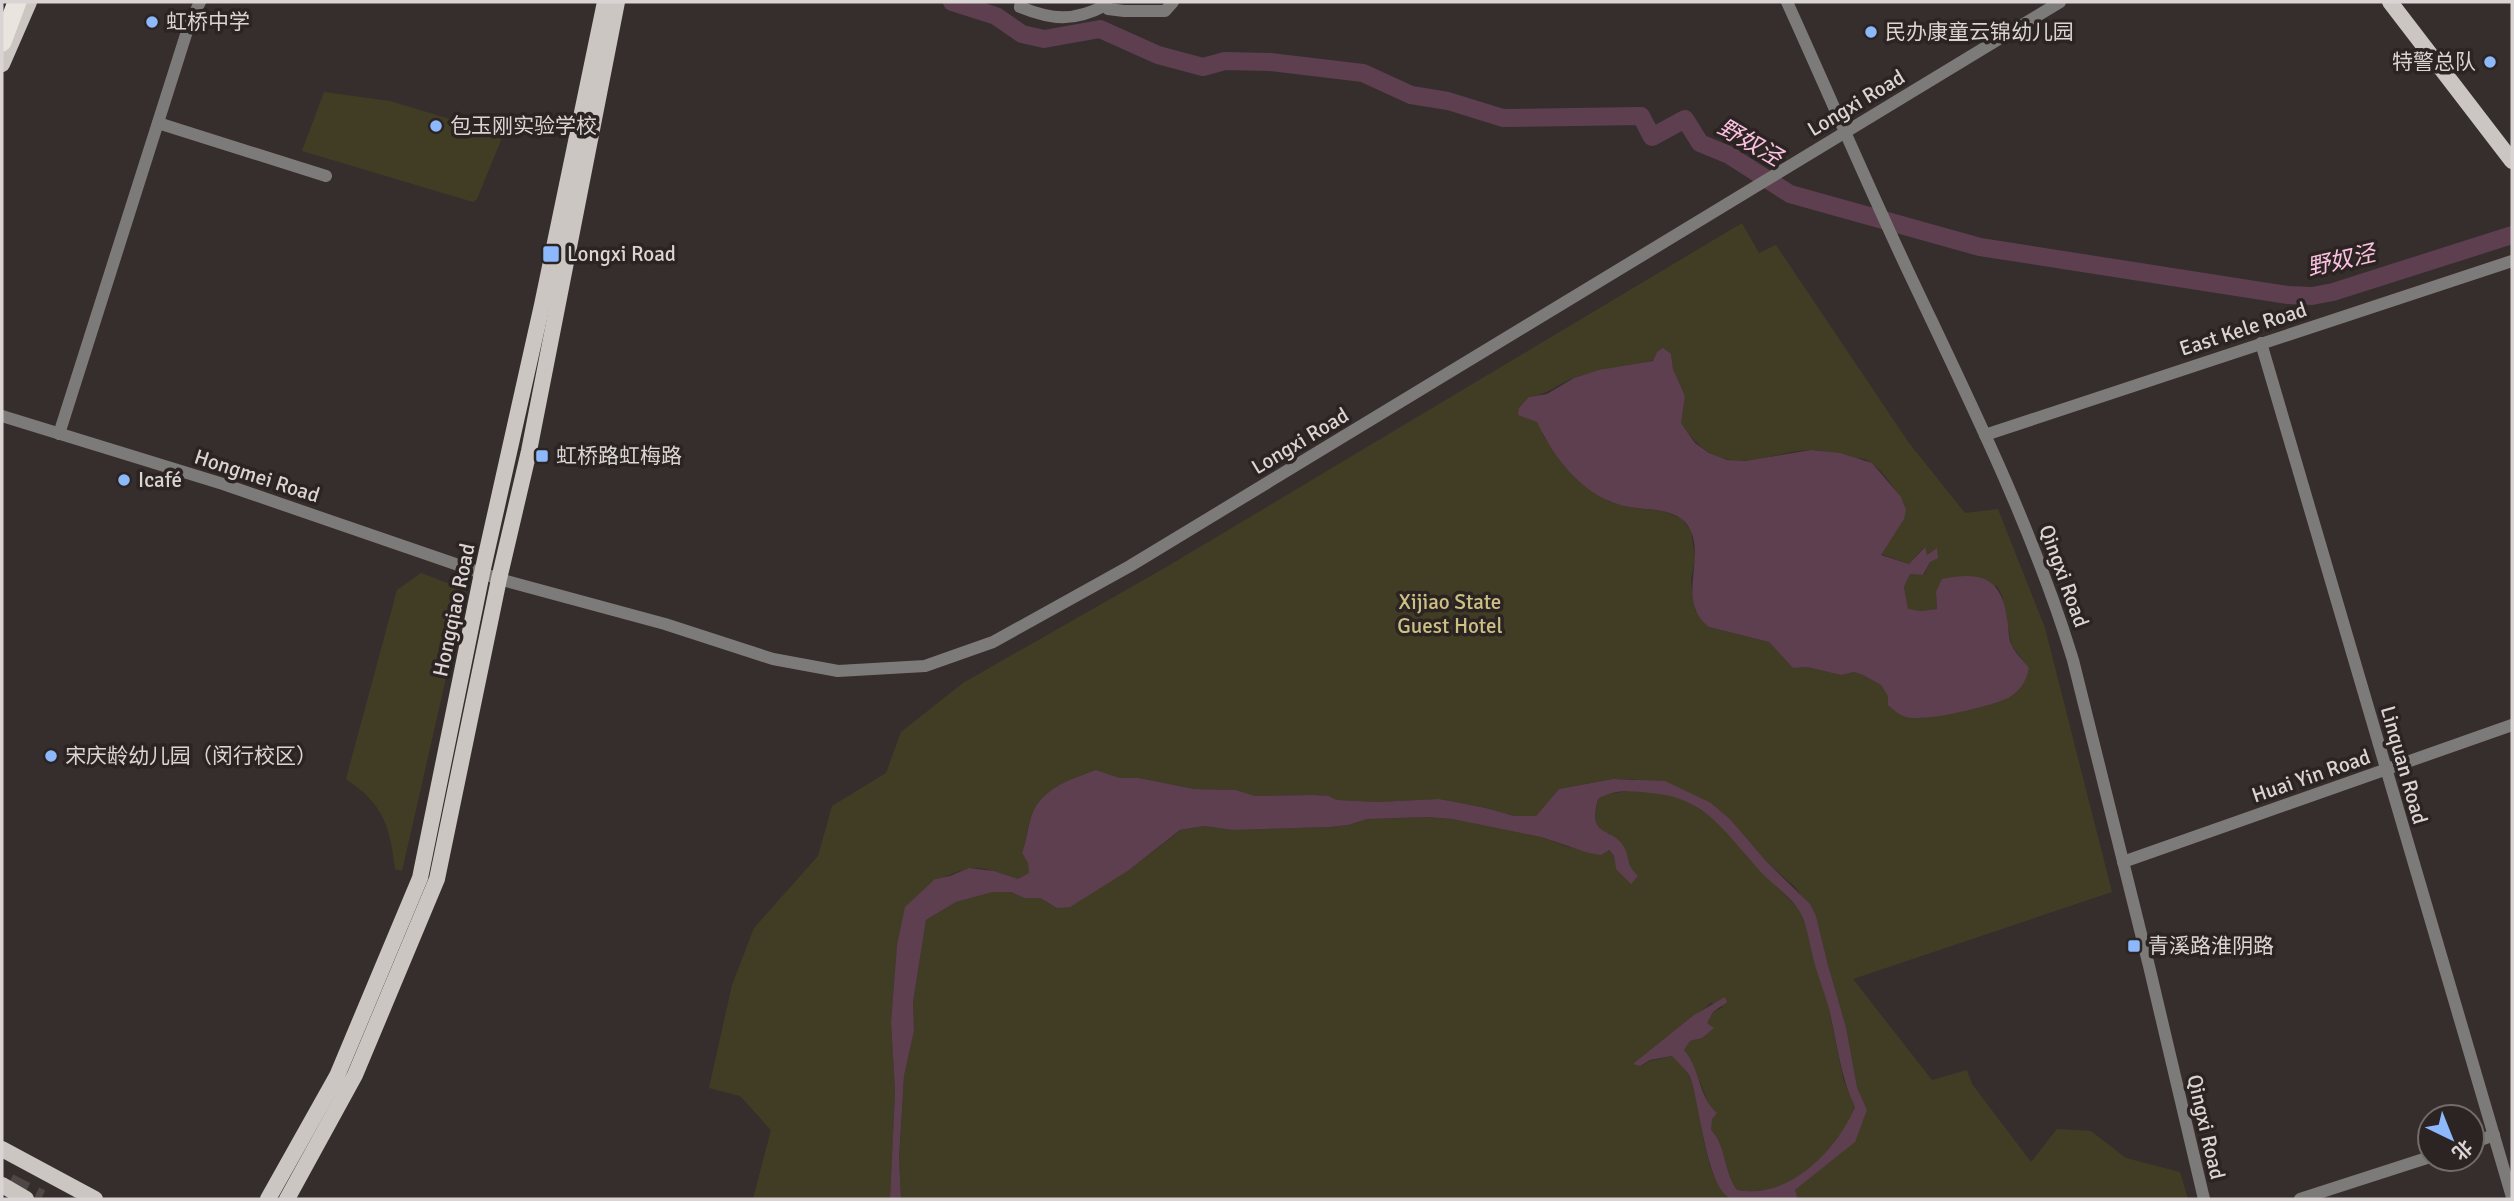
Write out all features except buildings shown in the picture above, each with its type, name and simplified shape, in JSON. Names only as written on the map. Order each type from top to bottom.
[{"type":"highway","points":[[2,42],[17,2]]},
{"type":"main road","points":[[2,64],[29,2]]},
{"type":"main road","name":"Hongqiao Road","points":[[268,1199],[337,1076],[420,878],[482,573],[542,305],[605,2]]},
{"type":"main road","name":"Hongqiao Road","points":[[287,1199],[355,1075],[437,879],[499,579],[529,451],[617,2]]},
{"type":"main road","points":[[2390,2],[2512,161]]},
{"type":"main road","points":[[2,1149],[94,1199]]},
{"type":"main road","points":[[2,1185],[26,1199]]},
{"type":"street","points":[[59,434],[158,123],[200,2]]},
{"type":"street","points":[[1021,2],[1020,7],[1044,16],[1068,18],[1088,14],[1105,4],[1108,9],[1124,11],[1165,11],[1173,2]]},
{"type":"street","name":"Qingxi Road","points":[[1787,2],[1899,252],[1985,435],[2046,577],[2060,617],[2123,862],[2203,1199]]},
{"type":"street","name":"Longxi Road","points":[[499,579],[665,624],[773,659],[838,671],[925,666],[993,642],[1130,566],[2060,2]]},
{"type":"street","points":[[158,123],[326,176]]},
{"type":"street","name":"East Kele Road","points":[[1985,435],[2512,261]]},
{"type":"street","name":"Linquan Road","points":[[2261,344],[2512,1197]]},
{"type":"street","name":"Hongmei Road","points":[[2,416],[223,484],[499,579]]},
{"type":"street","name":"Huai Yin Road","points":[[2123,862],[2512,725]]},
{"type":"street","points":[[2486,1138],[2494,1135]]},
{"type":"street","points":[[2300,1199],[2416,1162]]},
{"type":"green space","points":[[324,92],[390,101],[503,135],[477,199],[473,202],[302,151]]},
{"type":"green space","name":"Xijiao State Guest Hotel","points":[[1742,223],[1759,253],[1776,245],[1909,443],[1965,513],[1998,509],[2045,628],[2112,892],[1853,979],[1932,1080],[1967,1070],[1972,1084],[2031,1162],[2057,1129],[2091,1131],[2126,1158],[2180,1172],[2188,1199],[1798,1199],[1795,1190],[1854,1142],[1867,1110],[1857,1087],[1846,1027],[1816,916],[1796,888],[1766,861],[1730,819],[1711,803],[1634,779],[1613,779],[1559,789],[1536,816],[1514,816],[1439,799],[1378,802],[1337,800],[1329,796],[1313,795],[1255,796],[1236,790],[1194,789],[1139,778],[1120,778],[1096,770],[1056,788],[1040,801],[1034,810],[1022,853],[1030,873],[1018,879],[987,869],[974,868],[935,879],[897,945],[891,1022],[895,1091],[890,1199],[753,1199],[771,1130],[740,1096],[709,1088],[732,985],[754,928],[818,856],[832,806],[886,773],[901,732],[963,683],[1168,566]],"holes":[[[1671,354],[1673,369],[1685,396],[1681,423],[1695,441],[1711,454],[1747,461],[1817,450],[1864,459],[1878,468],[1897,493],[1904,511],[1900,525],[1881,554],[1909,564],[1924,547],[1927,555],[1936,549],[1924,575],[1910,574],[1904,587],[1908,610],[1937,609],[1936,592],[1997,586],[2002,596],[2012,646],[2029,668],[2024,681],[2015,692],[2001,700],[1968,711],[1922,718],[1889,696],[1881,685],[1863,675],[1854,672],[1841,675],[1807,667],[1793,668],[1769,642],[1709,627],[1695,610],[1691,580],[1695,558],[1691,531],[1682,519],[1663,511],[1627,507],[1608,501],[1577,480],[1544,437],[1529,397],[1586,374],[1647,362]]]},
{"type":"green space","points":[[421,573],[466,590],[402,871],[395,869],[387,828],[376,807],[369,797],[346,779],[397,590]]},
{"type":"green space","points":[[1634,790],[1664,793],[1685,800],[1703,811],[1725,828],[1747,857],[1799,909],[1828,1005],[1843,1078],[1855,1107],[1836,1140],[1809,1169],[1792,1180],[1756,1191],[1737,1190],[1732,1182],[1719,1143],[1711,1130],[1703,1089],[1684,1050],[1690,1041],[1702,1038],[1713,1027],[1706,1023],[1713,1012],[1723,1007],[1711,1003],[1634,1064],[1640,1066],[1673,1056],[1684,1069],[1695,1092],[1709,1161],[1715,1177],[1733,1199],[901,1199],[899,1158],[904,1076],[914,1031],[913,1002],[926,920],[956,902],[993,892],[1011,892],[1024,898],[1040,898],[1057,908],[1129,870],[1181,830],[1204,826],[1233,830],[1330,827],[1367,819],[1452,819],[1541,837],[1568,847],[1608,850],[1614,856],[1616,869],[1628,866],[1627,862],[1615,839],[1597,826],[1598,799],[1608,794]]},
{"type":"shaded area","points":[[1663,348],[1671,354],[1673,369],[1685,396],[1681,423],[1695,443],[1709,453],[1727,460],[1745,461],[1811,450],[1840,453],[1872,463],[1901,497],[1906,510],[1904,519],[1881,555],[1909,564],[1925,547],[1927,555],[1937,548],[1938,558],[1930,562],[1923,575],[1910,574],[1904,587],[1908,609],[1937,609],[1936,592],[1942,579],[1967,576],[1987,580],[2000,594],[2011,643],[2029,668],[2019,689],[1999,702],[1973,709],[1942,716],[1906,717],[1888,705],[1888,696],[1881,685],[1863,675],[1854,672],[1841,675],[1807,667],[1793,668],[1769,642],[1709,627],[1699,616],[1694,603],[1692,590],[1695,547],[1685,522],[1673,514],[1629,507],[1599,496],[1585,487],[1562,463],[1537,422],[1518,415],[1519,408],[1529,397],[1547,394],[1574,378],[1599,370],[1653,361],[1657,352]]},
{"type":"shaded area","points":[[1096,770],[1120,778],[1139,778],[1194,789],[1236,790],[1255,796],[1313,795],[1329,796],[1337,800],[1378,802],[1439,799],[1514,816],[1536,816],[1559,789],[1613,779],[1665,781],[1711,803],[1730,819],[1766,861],[1810,904],[1816,916],[1846,1027],[1857,1087],[1867,1110],[1855,1142],[1795,1190],[1798,1199],[1732,1199],[1723,1192],[1716,1180],[1705,1144],[1694,1089],[1686,1071],[1672,1056],[1650,1060],[1640,1066],[1633,1064],[1694,1015],[1725,997],[1727,1002],[1713,1012],[1707,1023],[1714,1028],[1702,1038],[1690,1041],[1684,1050],[1694,1066],[1706,1099],[1717,1113],[1712,1119],[1711,1130],[1716,1136],[1737,1190],[1756,1191],[1775,1187],[1809,1168],[1836,1140],[1855,1107],[1842,1071],[1829,1009],[1805,925],[1794,904],[1726,832],[1701,810],[1670,796],[1623,791],[1598,799],[1595,812],[1598,826],[1619,840],[1624,847],[1630,865],[1638,876],[1631,884],[1616,869],[1614,856],[1609,850],[1601,855],[1589,853],[1541,837],[1452,819],[1428,817],[1367,819],[1330,827],[1233,830],[1204,826],[1180,830],[1129,870],[1070,907],[1057,908],[1040,898],[1024,898],[1011,892],[993,892],[956,902],[926,920],[913,1002],[914,1031],[904,1076],[899,1158],[901,1199],[890,1199],[895,1091],[891,1022],[897,945],[905,907],[935,879],[969,868],[994,871],[1018,879],[1029,873],[1028,863],[1022,853],[1034,810],[1047,793],[1056,787]]},
{"type":"waterway","name":"野奴泾","points":[[952,2],[996,16],[1022,34],[1044,39],[1100,29],[1158,55],[1203,67],[1225,61],[1270,62],[1363,73],[1411,95],[1448,101],[1503,118],[1641,116],[1652,137],[1685,119],[1700,143],[1729,155],[1790,194],[1980,247],[2288,295],[2312,296],[2333,292],[2512,235]]},
{"type":"tunnel","points":[[9,1183],[41,1199]]},
{"type":"place","name":"虹桥中学","points":[[152,22]]},
{"type":"place","name":"民办康童云锦幼儿园","points":[[1871,32]]},
{"type":"place","name":"特警总队","points":[[2490,62]]},
{"type":"place","name":"包玉刚实验学校","points":[[436,126]]},
{"type":"place","name":"Longxi Road","points":[[551,254]]},
{"type":"place","name":"虹桥路虹梅路","points":[[542,456]]},
{"type":"place","name":"Icafé","points":[[124,480]]},
{"type":"place","name":"宋庆龄幼儿园（闵行校区）","points":[[51,756]]},
{"type":"place","name":"青溪路淮阴路","points":[[2134,946]]}]
